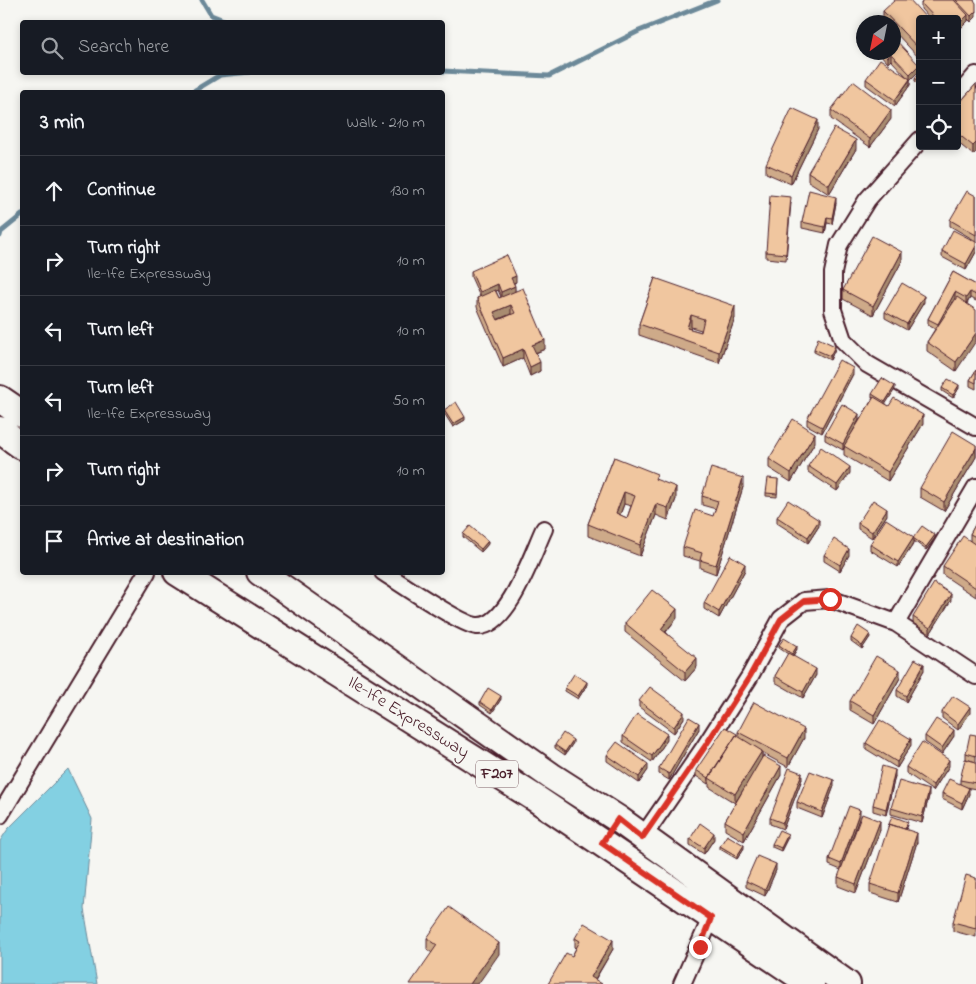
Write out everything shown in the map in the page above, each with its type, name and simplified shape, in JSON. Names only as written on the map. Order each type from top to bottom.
[{"type":"main road","points":[[0,399],[20,413]]},
{"type":"main road","points":[[0,430],[20,445]]},
{"type":"main road","name":"Ile-Ife Expressway","points":[[182,575],[535,798],[811,984]]},
{"type":"main road","name":"Ile-Ife Expressway","points":[[264,575],[551,776],[618,819],[847,984]]},
{"type":"main road","points":[[535,798],[551,776]]},
{"type":"main road","points":[[602,843],[618,819]]},
{"type":"street","points":[[961,92],[976,75]]},
{"type":"street","points":[[916,145],[867,200],[838,245],[833,273],[833,310],[843,340],[867,364],[976,428]]},
{"type":"street","points":[[896,623],[976,486]]},
{"type":"street","points":[[388,575],[455,616],[477,626],[494,622],[508,607],[544,529]]},
{"type":"street","points":[[0,815],[145,575]]},
{"type":"street","points":[[642,838],[740,692],[781,619],[804,601],[830,599],[896,623],[976,676]]},
{"type":"street","points":[[682,984],[711,918]]},
{"type":"water","points":[[68,769],[92,819],[84,909],[97,984],[0,984],[0,841],[8,829]]},
{"type":"building","points":[[895,0],[910,0],[923,15],[916,15],[916,46],[901,30],[901,15],[887,15],[883,11]]},
{"type":"building","points":[[925,0],[954,0],[968,15],[961,22],[961,15],[932,15],[921,3]]},
{"type":"building","points":[[956,0],[974,0],[976,11],[971,16]]},
{"type":"building","points":[[901,46],[916,62],[916,68],[910,74],[897,60],[901,60]]},
{"type":"building","points":[[879,60],[882,60],[910,79],[895,100],[866,79]]},
{"type":"building","points":[[853,81],[891,110],[870,139],[831,110]]},
{"type":"building","points":[[976,84],[976,143],[973,146],[961,136],[961,101]]},
{"type":"building","points":[[792,108],[818,120],[791,175],[766,164]]},
{"type":"building","points":[[834,128],[856,140],[829,185],[808,172]]},
{"type":"building","points":[[809,190],[836,197],[832,218],[827,217],[825,227],[802,222]]},
{"type":"building","points":[[967,191],[976,196],[976,235],[950,220]]},
{"type":"building","points":[[770,195],[791,197],[786,254],[766,252]]},
{"type":"building","points":[[953,230],[976,242],[976,246],[966,264],[942,251]]},
{"type":"building","points":[[872,236],[902,252],[873,306],[843,290]]},
{"type":"building","points":[[507,255],[516,276],[511,278],[515,286],[501,292],[498,284],[480,292],[471,271]]},
{"type":"building","points":[[953,272],[976,285],[976,295],[970,292],[966,298],[955,292],[938,324],[928,319]]},
{"type":"building","points":[[655,278],[735,306],[719,352],[639,324]],"holes":[[[691,315],[704,319],[701,332],[687,328]]]},
{"type":"building","points":[[902,283],[924,296],[907,324],[885,312]]},
{"type":"building","points":[[523,288],[545,340],[532,345],[540,362],[530,367],[523,349],[503,358],[477,298],[495,290],[499,298]],"holes":[[[511,305],[515,313],[498,320],[494,312]]]},
{"type":"building","points":[[957,297],[976,310],[976,333],[956,362],[927,342]]},
{"type":"building","points":[[818,338],[835,346],[830,356],[814,349]]},
{"type":"building","points":[[839,360],[853,368],[822,427],[807,419]]},
{"type":"building","points":[[976,370],[976,383],[970,380]]},
{"type":"building","points":[[882,378],[895,386],[885,402],[872,394]]},
{"type":"building","points":[[948,379],[959,385],[953,395],[942,388]]},
{"type":"building","points":[[874,397],[889,406],[894,398],[923,415],[888,472],[844,446]]},
{"type":"building","points":[[456,402],[465,417],[453,424],[445,409]]},
{"type":"building","points":[[842,404],[859,414],[843,444],[825,434]]},
{"type":"building","points":[[793,419],[815,433],[791,473],[769,459]]},
{"type":"building","points":[[953,431],[976,445],[976,448],[944,502],[920,488]]},
{"type":"building","points":[[821,447],[850,467],[837,485],[808,466]]},
{"type":"building","points":[[614,457],[657,474],[655,479],[676,487],[668,508],[656,504],[640,545],[588,524]],"holes":[[[624,492],[635,496],[627,518],[616,513]]]},
{"type":"building","points":[[711,468],[743,478],[716,565],[700,560],[702,553],[683,547],[695,510],[713,516],[718,501],[702,496]]},
{"type":"building","points":[[768,478],[778,479],[777,494],[766,493]]},
{"type":"building","points":[[788,500],[819,520],[808,537],[777,517]]},
{"type":"building","points":[[873,500],[887,509],[872,532],[858,523]]},
{"type":"building","points":[[886,519],[914,537],[898,562],[870,544]]},
{"type":"building","points":[[976,523],[976,537],[970,534]]},
{"type":"building","points":[[470,526],[488,541],[481,549],[463,534]]},
{"type":"building","points":[[922,526],[935,535],[926,547],[913,538]]},
{"type":"building","points":[[963,536],[976,545],[976,588],[943,566]]},
{"type":"building","points":[[834,539],[849,549],[840,565],[824,555]]},
{"type":"building","points":[[730,555],[745,564],[719,612],[704,603]]},
{"type":"building","points":[[934,583],[951,594],[930,628],[913,617]]},
{"type":"building","points":[[652,590],[677,609],[661,629],[697,658],[685,672],[625,623]]},
{"type":"building","points":[[858,626],[870,634],[862,646],[851,638]]},
{"type":"building","points":[[784,638],[797,646],[792,654],[779,645]]},
{"type":"building","points":[[788,653],[816,669],[803,692],[775,676]]},
{"type":"building","points":[[876,656],[900,670],[874,715],[850,701]]},
{"type":"building","points":[[915,659],[924,664],[906,696],[897,690]]},
{"type":"building","points":[[574,674],[587,682],[578,696],[565,688]]},
{"type":"building","points":[[650,687],[684,712],[674,727],[639,701]]},
{"type":"building","points":[[488,688],[501,696],[492,710],[480,702]]},
{"type":"building","points":[[953,696],[970,707],[958,724],[942,712]]},
{"type":"building","points":[[754,702],[804,729],[788,758],[738,732]]},
{"type":"building","points":[[637,714],[667,734],[652,756],[623,736]]},
{"type":"building","points":[[689,717],[699,723],[669,774],[659,768]]},
{"type":"building","points":[[936,719],[954,730],[942,748],[925,736]]},
{"type":"building","points":[[880,720],[911,739],[897,762],[866,743]]},
{"type":"building","points":[[725,727],[737,734],[708,778],[696,770]]},
{"type":"building","points":[[563,733],[573,740],[565,752],[555,745]]},
{"type":"building","points":[[970,734],[976,735],[976,756],[966,753]]},
{"type":"building","points":[[736,735],[762,751],[735,794],[709,778]]},
{"type":"building","points":[[617,742],[648,764],[639,777],[607,755]]},
{"type":"building","points":[[922,742],[949,760],[933,785],[906,767]]},
{"type":"building","points":[[763,756],[781,766],[744,832],[725,821]]},
{"type":"building","points":[[965,759],[976,762],[976,783],[960,780]]},
{"type":"building","points":[[882,766],[895,770],[886,809],[873,805]]},
{"type":"building","points":[[789,768],[802,773],[783,823],[770,818]]},
{"type":"building","points":[[810,771],[834,780],[822,812],[797,802]]},
{"type":"building","points":[[949,779],[969,788],[962,803],[942,793]]},
{"type":"building","points":[[899,781],[929,790],[922,817],[891,808]]},
{"type":"building","points":[[849,806],[860,810],[841,864],[829,859]]},
{"type":"building","points":[[862,814],[880,821],[856,884],[838,877]]},
{"type":"building","points":[[892,816],[908,822],[905,829],[889,824]]},
{"type":"building","points":[[700,823],[714,833],[704,848],[690,839]]},
{"type":"building","points":[[889,824],[917,833],[898,893],[870,884]]},
{"type":"building","points":[[779,830],[788,834],[781,848],[772,844]]},
{"type":"building","points":[[727,835],[744,845],[737,856],[720,846]]},
{"type":"building","points":[[757,856],[776,864],[765,890],[746,881]]},
{"type":"building","points":[[966,875],[976,878],[976,928],[953,922]]},
{"type":"building","points":[[449,907],[499,943],[470,984],[410,984],[437,945],[427,938]]},
{"type":"building","points":[[584,923],[613,940],[591,977],[602,984],[548,984],[566,953],[572,956],[580,941],[575,938]]},
{"type":"waterway","points":[[202,0],[211,15],[224,20]]},
{"type":"waterway","points":[[445,71],[549,76],[639,31],[717,0]]},
{"type":"waterway","points":[[195,90],[220,75]]},
{"type":"waterway","points":[[0,236],[1,232],[20,217]]},
{"type":"route","points":[[700,947],[711,918],[602,843],[618,819],[642,838],[704,748],[750,676],[781,619],[804,601],[830,599]]}]
